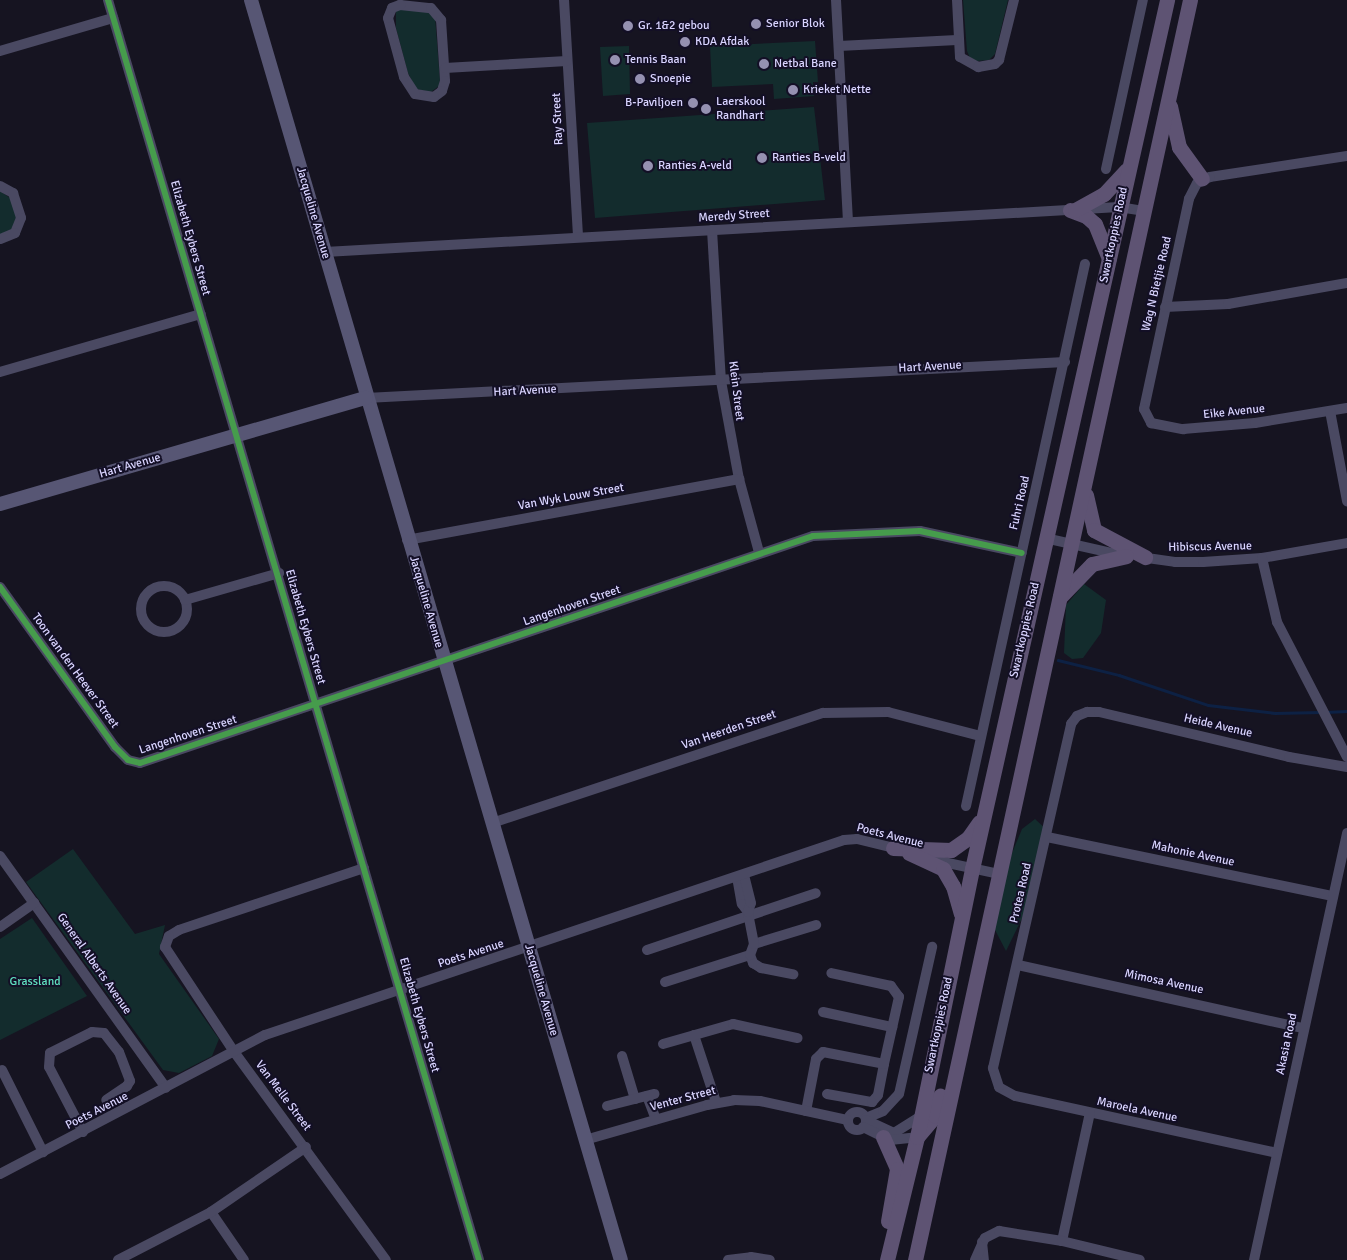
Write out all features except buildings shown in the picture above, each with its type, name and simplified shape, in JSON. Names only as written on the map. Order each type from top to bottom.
[{"type":"main road","name":"Swartkoppies Road","points":[[885,1260],[917,1137],[983,817],[1166,0]]},
{"type":"main road","name":"Swartkoppies Road","points":[[915,1260],[1033,710],[1047,667],[1057,602],[1085,486],[1145,211],[1168,92],[1190,0]]},
{"type":"main road","points":[[1168,92],[1175,138],[1202,179]]},
{"type":"main road","points":[[1072,210],[1104,194],[1129,166]]},
{"type":"main road","points":[[1072,210],[1086,216],[1095,224],[1109,260]]},
{"type":"main road","points":[[1085,486],[1089,518],[1094,530],[1145,558]]},
{"type":"main road","points":[[1057,602],[1088,567],[1126,556]]},
{"type":"main road","points":[[893,848],[951,850],[968,838],[983,817]]},
{"type":"main road","points":[[909,853],[940,867],[948,875],[962,918]]},
{"type":"main road","points":[[917,1137],[934,1116],[948,1066],[962,1037]]},
{"type":"main road","points":[[882,1133],[897,1169],[885,1260]]},
{"type":"street","name":"Elizabeth Eybers Street","points":[[108,0],[236,435],[279,573],[316,705],[480,1260]]},
{"type":"street","name":"Jacqueline Avenue","points":[[251,0],[326,252],[366,398],[443,661],[621,1260]]},
{"type":"street","name":"Ray Street","points":[[564,0],[578,237]]},
{"type":"street","points":[[836,0],[848,222]]},
{"type":"street","points":[[957,0],[957,40],[960,57],[967,64],[978,68],[995,64],[1001,55],[1014,0]]},
{"type":"street","points":[[1106,169],[1143,0]]},
{"type":"street","points":[[400,5],[436,10],[442,28],[445,68],[444,86],[439,94],[421,97],[410,90],[389,23],[392,8],[400,5]]},
{"type":"street","points":[[0,52],[113,18]]},
{"type":"street","points":[[839,46],[957,40]]},
{"type":"street","points":[[445,68],[567,61]]},
{"type":"street","points":[[1202,179],[1347,156]]},
{"type":"street","name":"Wag N Bietjie Road","points":[[1146,398],[1164,307],[1189,199],[1202,179]]},
{"type":"street","points":[[0,186],[13,193],[21,218],[15,233],[0,239]]},
{"type":"street","name":"Meredy Street","points":[[326,252],[1119,207],[1145,211]]},
{"type":"street","name":"Klein Street","points":[[712,230],[721,380],[739,479],[759,552]]},
{"type":"street","name":"Fuhri Road","points":[[966,806],[1085,264]]},
{"type":"street","points":[[1164,307],[1228,304],[1347,282]]},
{"type":"street","points":[[0,372],[201,314]]},
{"type":"street","name":"Hart Avenue","points":[[0,504],[366,398],[1065,362]]},
{"type":"street","name":"Eike Avenue","points":[[1146,398],[1147,419],[1168,428],[1255,423],[1347,408]]},
{"type":"street","points":[[1330,411],[1347,501]]},
{"type":"street","name":"Van Wyk Louw Street","points":[[408,540],[739,479]]},
{"type":"street","name":"Langenhoven Street","points":[[137,763],[316,705],[759,552],[825,534],[896,531],[940,534],[1022,553]]},
{"type":"street","name":"Hibiscus Avenue","points":[[1045,538],[1126,556],[1175,562],[1262,558],[1347,543]]},
{"type":"street","points":[[1262,558],[1277,622],[1323,706],[1347,757]]},
{"type":"street","points":[[185,600],[279,573]]},
{"type":"street","name":"Toon van den Heever Street","points":[[0,587],[115,747],[126,758],[137,763]]},
{"type":"street","points":[[160,587],[175,589],[185,600],[184,621],[173,630],[158,631],[143,617],[143,602],[146,595],[160,587]]},
{"type":"street","name":"Van Heerden Street","points":[[492,823],[823,713],[888,712],[980,736]]},
{"type":"street","name":"Heide Avenue","points":[[1084,713],[1099,712],[1289,757],[1347,767]]},
{"type":"street","name":"Protea Road","points":[[997,1083],[994,1068],[1071,724],[1084,713]]},
{"type":"street","name":"Akasia Road","points":[[1254,1260],[1347,833]]},
{"type":"street","name":"Mahonie Avenue","points":[[1047,837],[1333,896]]},
{"type":"street","name":"Poets Avenue","points":[[0,1174],[235,1053],[265,1035],[849,839],[999,874]]},
{"type":"street","name":"General Alberts Avenue","points":[[0,856],[166,1088]]},
{"type":"street","name":"Van Melle Street","points":[[364,868],[179,930],[169,936],[166,944],[174,965],[235,1053],[306,1147],[386,1260]]},
{"type":"street","points":[[741,876],[751,903],[749,914],[754,944],[750,955],[753,963],[761,968],[793,974]]},
{"type":"street","points":[[647,950],[749,914],[816,893]]},
{"type":"street","points":[[0,927],[34,903]]},
{"type":"street","points":[[754,944],[816,925]]},
{"type":"street","points":[[917,1137],[882,1133],[865,1122],[883,1111],[899,1094],[932,947]]},
{"type":"street","points":[[664,982],[750,955]]},
{"type":"street","name":"Mimosa Avenue","points":[[1018,965],[1094,979],[1303,1028]]},
{"type":"street","points":[[827,1094],[872,1102],[878,1095],[899,997],[896,988],[831,973]]},
{"type":"street","points":[[823,1012],[892,1027]]},
{"type":"street","points":[[663,1044],[738,1024],[797,1038]]},
{"type":"street","points":[[83,1132],[49,1067],[50,1053],[92,1032],[104,1032],[119,1052],[129,1074],[127,1086],[106,1100]]},
{"type":"street","points":[[694,1035],[716,1102]]},
{"type":"street","points":[[806,1110],[816,1059],[823,1052],[884,1064]]},
{"type":"street","points":[[622,1056],[634,1099]]},
{"type":"street","points":[[2,1070],[43,1152]]},
{"type":"street","name":"Maroela Avenue","points":[[997,1083],[1006,1094],[1277,1153]]},
{"type":"street","points":[[116,1094],[125,1110]]},
{"type":"street","points":[[607,1106],[650,1095],[656,1119]]},
{"type":"street","name":"Venter Street","points":[[584,1140],[716,1102],[752,1100],[806,1110],[848,1120],[852,1129],[865,1122]]},
{"type":"street","points":[[882,1133],[883,1111]]},
{"type":"street","points":[[1062,1241],[1090,1113]]},
{"type":"street","points":[[882,1133],[894,1133],[920,1117]]},
{"type":"street","points":[[118,1260],[211,1212],[306,1147]]},
{"type":"street","points":[[211,1212],[244,1260]]},
{"type":"street","points":[[975,1260],[982,1242],[988,1235],[999,1231],[1062,1241],[1106,1257],[1140,1260]]},
{"type":"street","points":[[982,1242],[984,1260]]},
{"type":"street","points":[[728,1260],[751,1257],[770,1260]]},
{"type":"green space","points":[[963,0],[1008,0],[995,54],[989,60],[977,61],[970,58],[967,51]]},
{"type":"green space","points":[[400,8],[431,12],[435,17],[440,80],[439,86],[431,92],[416,89],[408,73],[396,28],[396,11]]},
{"type":"green space","name":"Netbal Bane","points":[[815,41],[818,82],[813,82],[814,96],[774,99],[773,84],[712,87],[710,46]]},
{"type":"green space","name":"Tennis Baan","points":[[629,46],[630,94],[603,96],[600,47]]},
{"type":"green space","points":[[814,107],[825,200],[595,218],[587,123]]},
{"type":"green space","points":[[0,191],[10,198],[18,221],[14,229],[0,235]]},
{"type":"green space","points":[[1084,584],[1106,600],[1101,633],[1083,658],[1072,659],[1064,653],[1066,605]]},
{"type":"green space","points":[[1035,819],[1047,830],[1028,906],[1006,951],[994,928],[1007,865],[1022,829]]},
{"type":"green space","points":[[73,849],[135,934],[165,925],[159,954],[219,1039],[212,1056],[179,1073],[163,1070],[26,882]]},
{"type":"green space","name":"Grassland","points":[[32,918],[87,996],[0,1040],[0,939]]},
{"type":"waterway","points":[[1058,660],[1119,675],[1208,705],[1275,713],[1321,712]]},
{"type":"waterway","points":[[1326,712],[1347,711]]},
{"type":"cycle path","points":[[108,0],[479,1260]]},
{"type":"cycle path","points":[[0,587],[115,747],[128,760],[140,763],[813,536],[920,531],[1022,553]]},
{"type":"place","name":"Senior Blok","points":[[756,24]]},
{"type":"place","name":"Gr. 1&2 gebou","points":[[628,26]]},
{"type":"place","name":"KDA Afdak","points":[[685,42]]},
{"type":"place","name":"Tennis Baan","points":[[615,60]]},
{"type":"place","name":"Netbal Bane","points":[[764,64]]},
{"type":"place","name":"Snoepie","points":[[640,79]]},
{"type":"place","name":"Krieket Nette","points":[[793,90]]},
{"type":"place","name":"B-Paviljoen","points":[[693,103]]},
{"type":"place","name":"Laerskool Randhart","points":[[706,109]]},
{"type":"place","name":"Ranties B-veld","points":[[762,158]]},
{"type":"place","name":"Ranties A-veld","points":[[648,166]]}]
